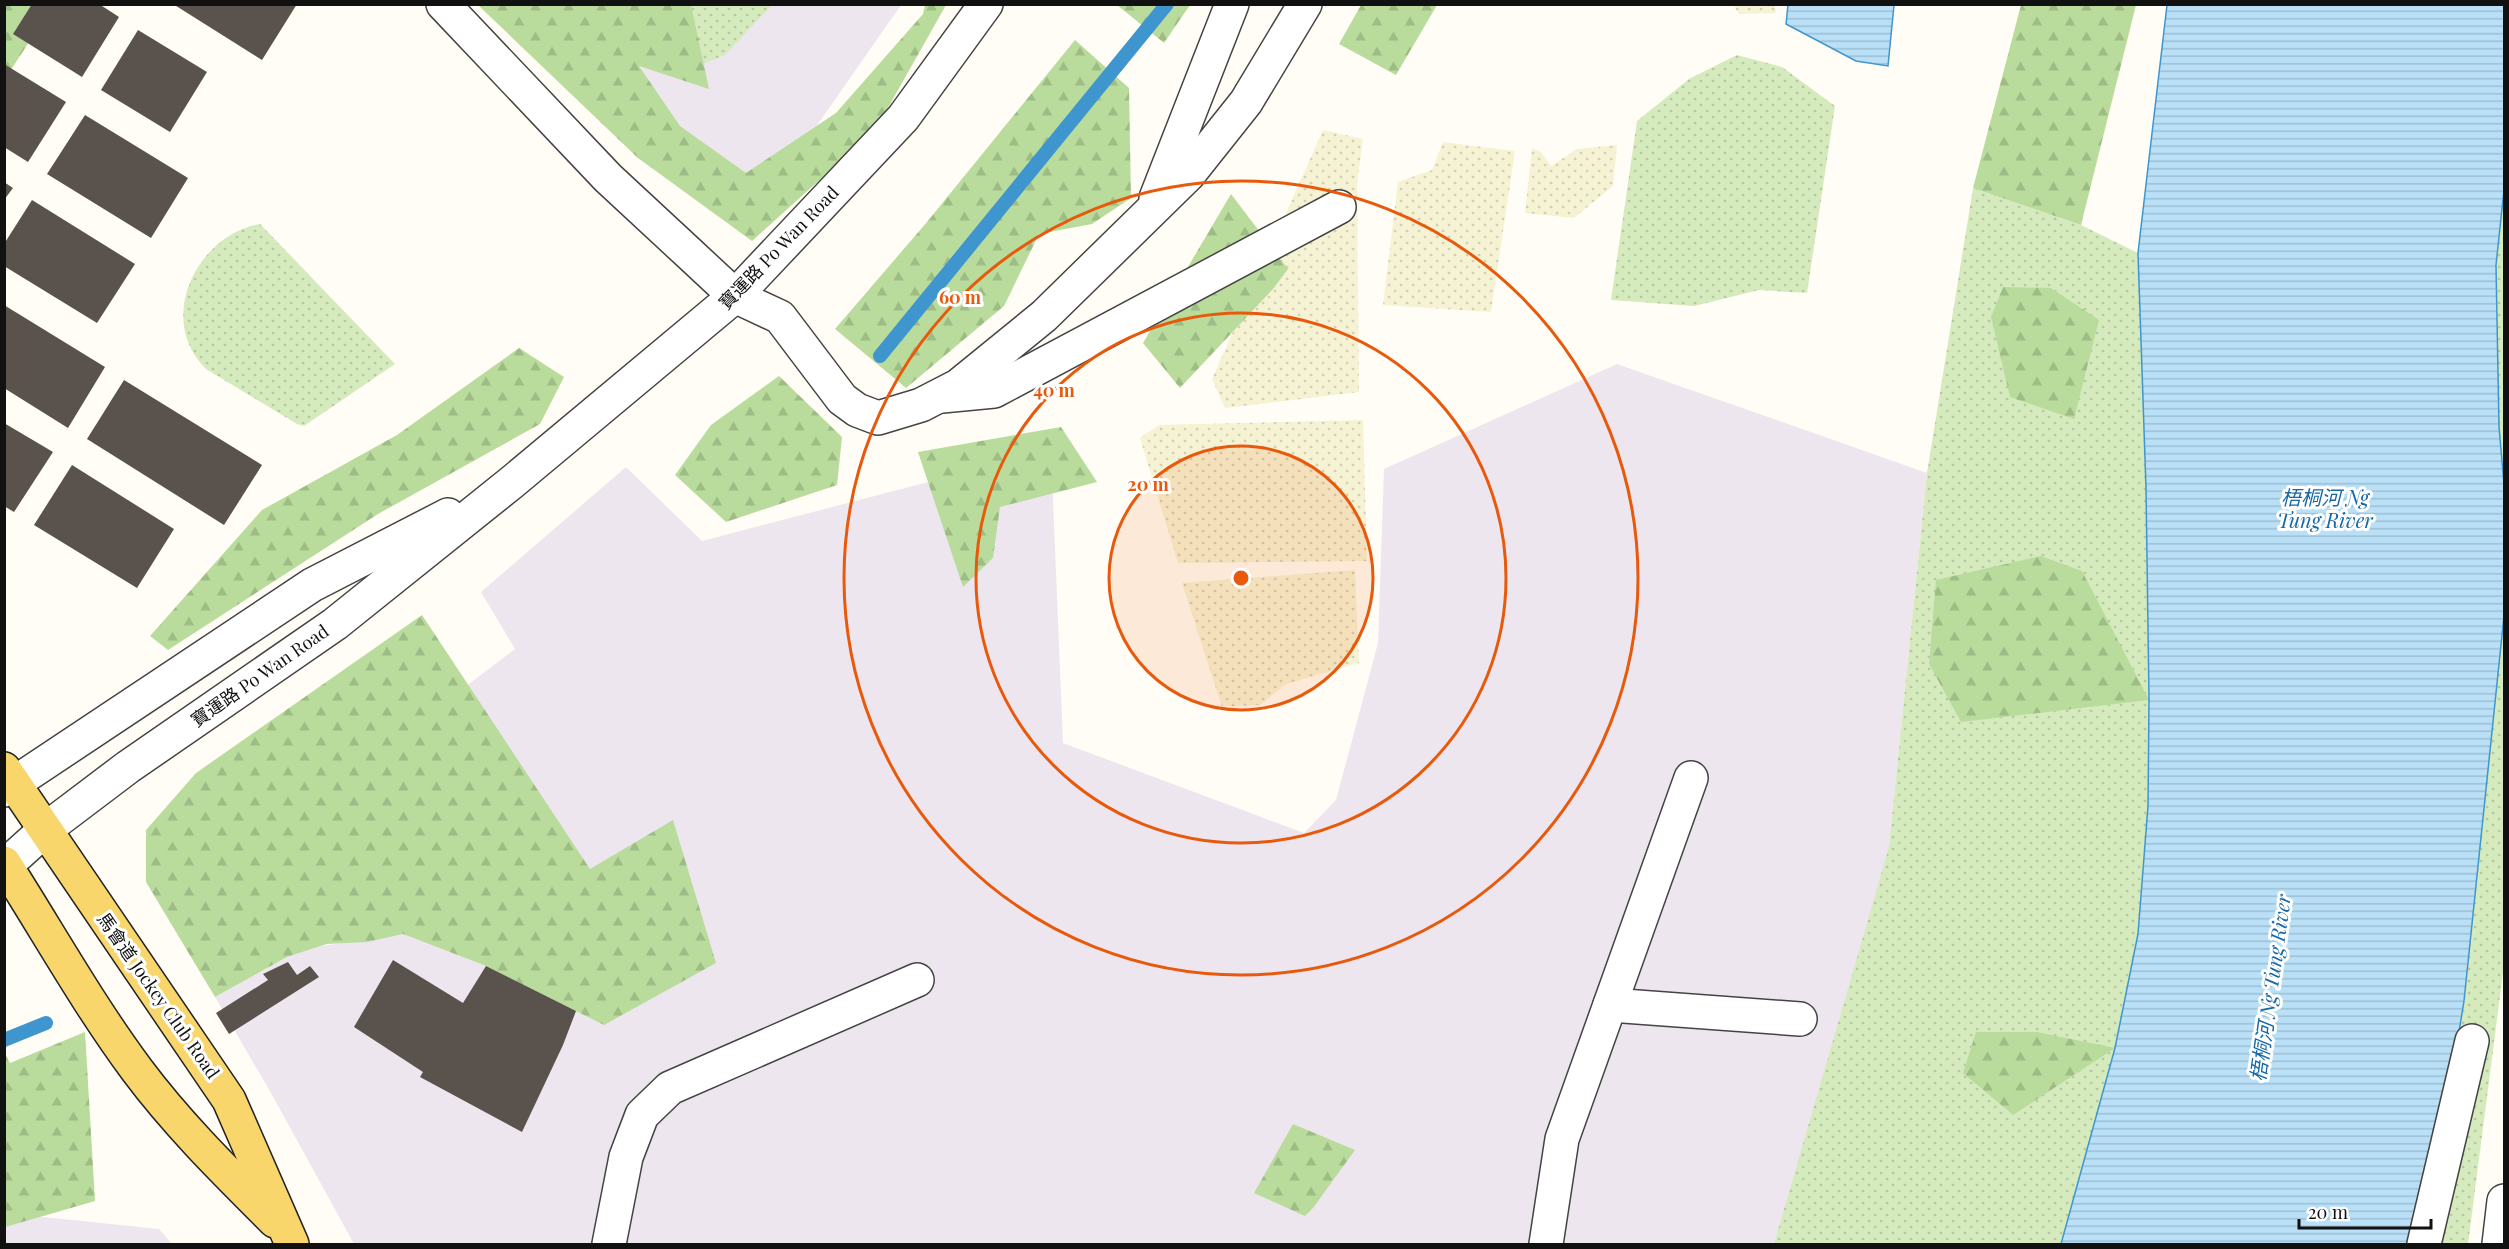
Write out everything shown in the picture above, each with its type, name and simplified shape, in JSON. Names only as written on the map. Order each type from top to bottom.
[{"type":"main road","name":"馬會道 Jockey Club Road","points":[[8,781],[46,829],[89,896],[229,1100],[290,1240]]},
{"type":"main road","name":"馬會道 Jockey Club Road","points":[[5,864],[44,929],[136,1069],[185,1130],[290,1240]]},
{"type":"street","points":[[443,4],[608,178],[735,296],[780,317],[842,399],[858,410],[878,418],[921,405],[958,386],[1044,316],[1188,175],[1246,102],[1305,4]]},
{"type":"street","name":"寶運路 Po Wan Road","points":[[5,864],[46,829],[128,767],[335,624],[511,483],[735,296],[903,118],[986,4]]},
{"type":"street","points":[[1151,212],[1232,4]]},
{"type":"street","points":[[937,397],[994,391],[1339,207]]},
{"type":"street","name":"寶運路 Po Wan Road","points":[[8,781],[312,585],[511,483]]},
{"type":"street","points":[[1546,1245],[1562,1139],[1691,778]]},
{"type":"street","points":[[609,1245],[626,1157],[638,1125],[642,1115],[670,1088],[917,980]]},
{"type":"street","points":[[1610,1005],[1800,1019]]},
{"type":"street","points":[[2424,1245],[2472,1041]]},
{"type":"street","points":[[2499,1245],[2505,1202]]},
{"type":"shaded area","points":[[550,5],[901,5],[751,220]]},
{"type":"shaded area","points":[[1733,5],[1775,5],[1776,13],[1739,14]]},
{"type":"shaded area","points":[[1323,130],[1363,139],[1357,183],[1359,392],[1225,408],[1212,379]]},
{"type":"shaded area","points":[[1443,142],[1515,151],[1491,312],[1383,305],[1398,182],[1432,170]]},
{"type":"shaded area","points":[[1617,145],[1613,186],[1574,218],[1525,213],[1532,148],[1541,152],[1551,166],[1577,149]]},
{"type":"shaded area","points":[[1617,364],[1927,473],[1886,878],[1777,1244],[354,1244],[215,997],[287,957],[321,946],[403,934],[486,966],[440,706],[515,649],[481,592],[626,467],[702,541],[1051,450],[1063,743],[1304,833],[1336,800],[1378,643],[1384,469]]},
{"type":"shaded area","points":[[1363,420],[1367,561],[1178,563],[1140,438],[1159,425]]},
{"type":"shaded area","points":[[1355,570],[1359,663],[1286,684],[1260,705],[1222,707],[1182,583]]},
{"type":"shaded area","points":[[5,1213],[159,1229],[172,1244],[5,1244]]},
{"type":"green space","points":[[5,5],[53,5],[5,79]]},
{"type":"green space","points":[[478,5],[691,5],[709,89],[639,66],[680,126],[746,173],[836,113],[923,14],[925,5],[946,5],[876,129],[752,241],[638,158]]},
{"type":"green space","points":[[630,5],[772,5],[725,55],[693,68]]},
{"type":"green space","points":[[1117,5],[1190,5],[1164,43]]},
{"type":"green space","points":[[1361,5],[1437,5],[1396,75],[1339,44]]},
{"type":"green space","points":[[2021,5],[2136,5],[2081,225],[1973,188]]},
{"type":"green space","points":[[1075,40],[1129,88],[1131,198],[1092,224],[1039,234],[1004,306],[906,388],[835,329],[927,222]]},
{"type":"green space","points":[[1737,55],[1782,67],[1835,106],[1807,293],[1759,290],[1694,306],[1611,300],[1637,121],[1689,79]]},
{"type":"green space","points":[[1973,188],[2081,225],[2138,253],[2146,488],[2149,700],[2148,806],[2138,934],[2115,1048],[2061,1244],[1774,1244],[1889,847],[1927,473]]},
{"type":"green space","points":[[2504,190],[2504,484],[2499,427],[2496,265]]},
{"type":"green space","points":[[1231,194],[1288,269],[1273,289],[1180,388],[1143,343]]},
{"type":"green space","points":[[260,224],[395,364],[304,426],[206,369],[191,349],[184,327],[184,304],[190,282],[202,262],[218,244],[238,231]]},
{"type":"green space","points":[[2003,287],[2051,288],[2099,320],[2074,419],[2010,397],[1991,317]]},
{"type":"green space","points":[[519,348],[564,377],[540,424],[378,514],[168,650],[150,636],[262,510],[397,435]]},
{"type":"green space","points":[[779,376],[842,437],[837,485],[726,522],[675,475],[711,425]]},
{"type":"green space","points":[[1061,427],[1097,482],[1000,507],[993,558],[963,587],[918,452]]},
{"type":"green space","points":[[2041,556],[2082,571],[2149,700],[1961,722],[1929,664],[1936,580]]},
{"type":"green space","points":[[422,615],[590,869],[673,820],[716,963],[604,1025],[486,966],[403,934],[367,942],[327,944],[287,957],[215,997],[146,882],[146,830],[196,773]]},
{"type":"green space","points":[[2504,616],[2504,965],[2468,1244],[2411,1244],[2451,1081],[2464,1001]]},
{"type":"green space","points":[[85,1032],[95,1201],[5,1227],[5,1054],[10,1063]]},
{"type":"green space","points":[[1976,1032],[2037,1032],[2115,1048],[2013,1115],[1963,1073]]},
{"type":"green space","points":[[1293,1124],[1355,1150],[1305,1216],[1254,1193]]},
{"type":"water","points":[[1788,5],[1894,5],[1888,66],[1856,61],[1786,24]]},
{"type":"water","name":"梧桐河 Ng Tung River","points":[[2167,5],[2504,5],[2504,190],[2496,265],[2499,427],[2504,484],[2504,616],[2464,1001],[2451,1081],[2411,1244],[2061,1244],[2115,1048],[2138,934],[2148,806],[2149,700],[2146,488],[2138,253]]},
{"type":"building","points":[[32,4],[99,4],[119,17],[82,77],[13,34]]},
{"type":"building","points":[[173,4],[297,4],[262,60]]},
{"type":"building","points":[[138,30],[207,72],[170,132],[101,90]]},
{"type":"building","points":[[4,64],[66,102],[28,162],[4,147]]},
{"type":"building","points":[[85,115],[188,178],[151,238],[47,174]]},
{"type":"building","points":[[4,182],[13,188],[4,200]]},
{"type":"building","points":[[32,200],[135,264],[97,323],[4,266],[4,244]]},
{"type":"building","points":[[4,305],[105,367],[68,428],[4,388]]},
{"type":"building","points":[[124,380],[262,465],[224,525],[87,439]]},
{"type":"building","points":[[4,423],[53,452],[14,512],[4,506]]},
{"type":"building","points":[[72,465],[174,529],[137,588],[34,525]]},
{"type":"building","points":[[393,960],[463,1003],[486,966],[576,1011],[563,1045],[522,1132],[420,1077],[423,1072],[354,1027]]},
{"type":"building","points":[[288,962],[297,975],[310,966],[319,977],[229,1034],[216,1013],[268,980],[263,974]]},
{"type":"waterway","points":[[880,356],[1167,4]]},
{"type":"waterway","points":[[4,1040],[46,1023]]}]
